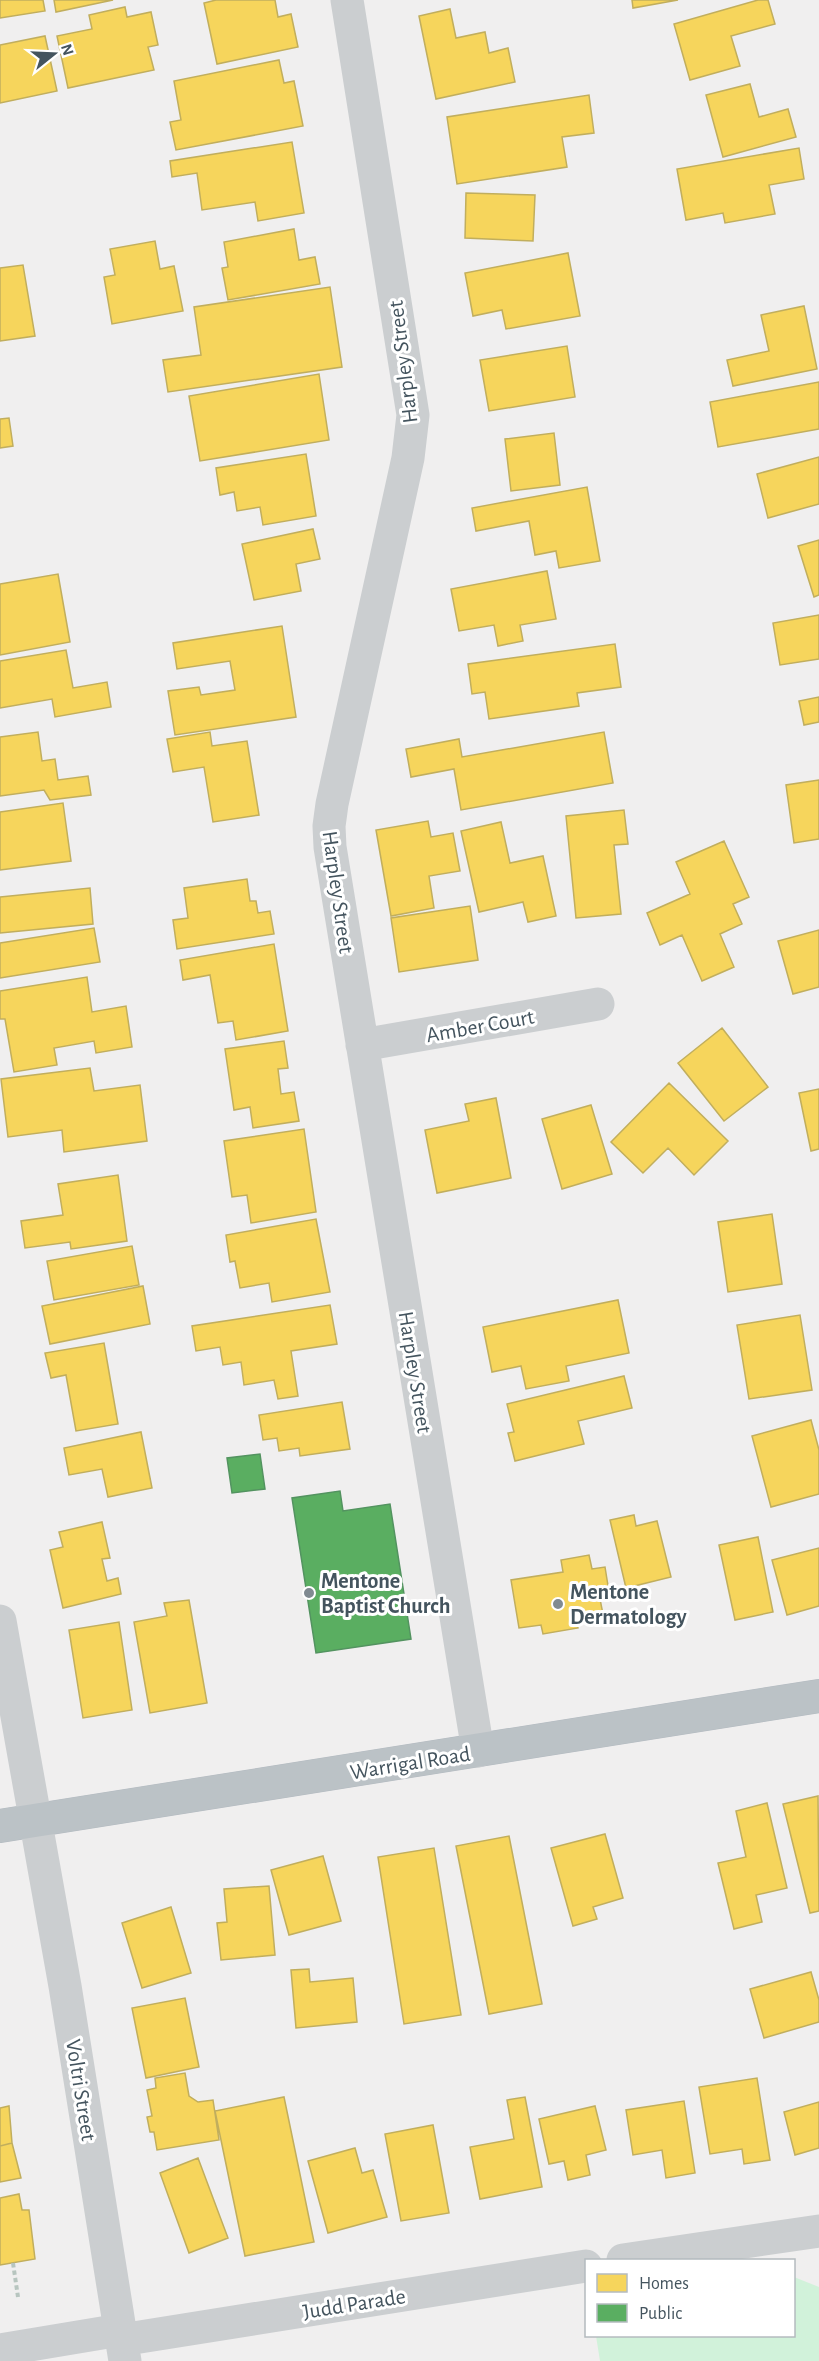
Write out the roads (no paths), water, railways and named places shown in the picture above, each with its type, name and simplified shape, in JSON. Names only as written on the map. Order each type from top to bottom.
[{"type":"highway","name":"Warrigal Road","points":[[0,1826],[819,1696]]},
{"type":"street","name":"Harpley Street","points":[[347,0],[413,415],[408,458],[332,804],[329,826],[330,847],[478,1751]]},
{"type":"street","name":"Amber Court","points":[[362,1045],[598,1005]]},
{"type":"street","name":"Voltri Street","points":[[0,1622],[65,1986],[122,2344]]},
{"type":"street","points":[[630,2259],[819,2231]]},
{"type":"street","name":"Judd Parade","points":[[0,2350],[122,2344],[585,2266]]},
{"type":"place","name":"Mentone Baptist Church","points":[[309,1593]]},
{"type":"place","name":"Mentone Dermatology","points":[[558,1604]]}]
